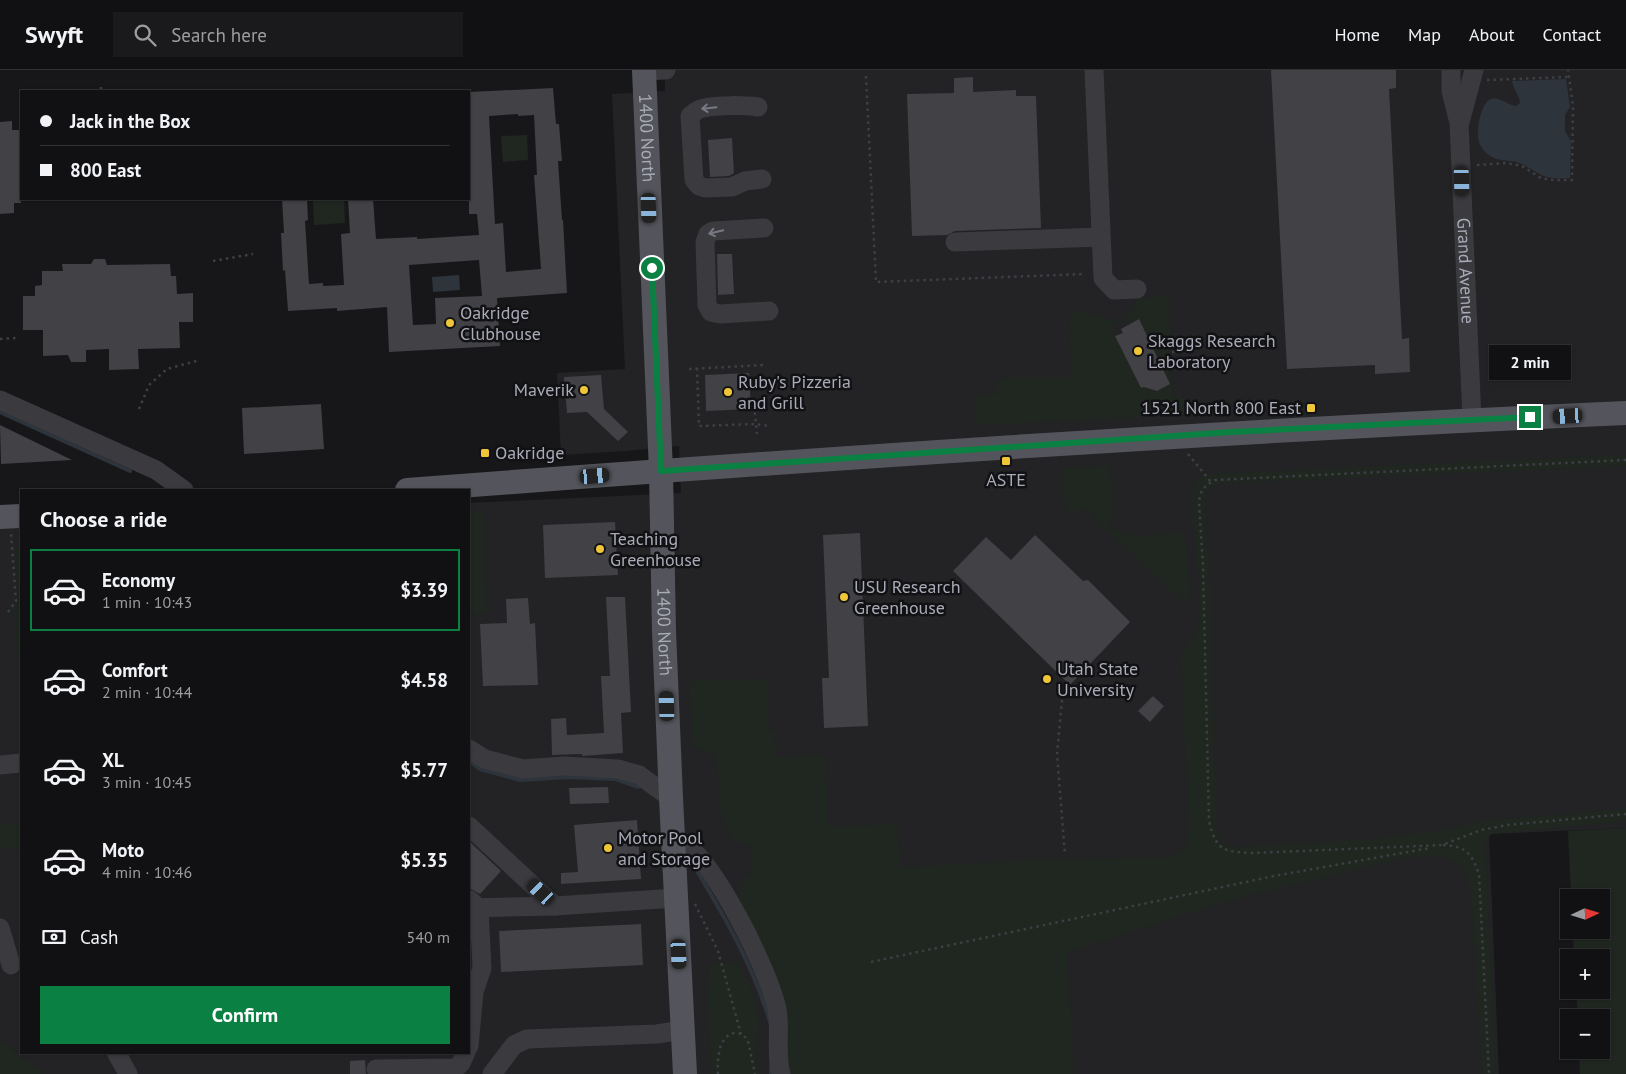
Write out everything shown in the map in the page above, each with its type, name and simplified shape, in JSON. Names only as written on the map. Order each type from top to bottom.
[{"type":"main road","name":"1400 North","points":[[651,70],[664,631],[671,798],[673,840],[686,897],[682,1030],[685,1074]]},
{"type":"main road","points":[[420,489],[1174,436],[1626,413]]},
{"type":"street","points":[[1094,70],[1103,278],[1114,290],[1137,290]]},
{"type":"street","name":"Grand Avenue","points":[[1451,70],[1451,91],[1459,123],[1472,420]]},
{"type":"street","name":"Grand Avenue","points":[[1459,123],[1480,75]]},
{"type":"street","points":[[758,107],[703,108],[695,111],[690,116],[694,180],[699,186],[705,188],[732,187],[745,181],[762,178]]},
{"type":"street","points":[[764,228],[713,231],[708,234],[705,242],[707,305],[711,312],[720,314],[769,311]]},
{"type":"street","points":[[955,242],[1101,237]]},
{"type":"street","points":[[0,400],[156,470],[183,489]]},
{"type":"street","points":[[470,750],[485,760],[523,769],[564,766],[618,769],[639,775],[671,798]]},
{"type":"street","points":[[0,765],[20,763]]},
{"type":"street","points":[[470,827],[555,906]]},
{"type":"street","points":[[673,840],[686,843],[704,864],[732,906],[760,963],[777,1008],[781,1074]]},
{"type":"street","points":[[470,1035],[474,992],[482,968],[472,905],[555,906],[686,897]]},
{"type":"street","points":[[0,928],[11,965]]},
{"type":"street","points":[[492,1074],[514,1045],[527,1039],[657,1034],[682,1030]]},
{"type":"street","points":[[117,1054],[128,1074]]},
{"type":"street","points":[[376,1069],[456,1068],[465,1054]]},
{"type":"path","points":[[1475,166],[1506,163],[1522,166],[1541,178],[1572,180],[1573,106],[1568,70]]},
{"type":"path","points":[[1480,75],[1568,77]]},
{"type":"path","points":[[866,76],[876,282],[1084,274]]},
{"type":"path","points":[[213,260],[253,254]]},
{"type":"path","points":[[0,339],[16,338]]},
{"type":"path","points":[[1172,352],[1193,351]]},
{"type":"path","points":[[139,409],[149,385],[167,369],[200,360]]},
{"type":"path","points":[[689,369],[764,365]]},
{"type":"path","points":[[697,368],[700,426],[755,424],[770,426]]},
{"type":"path","points":[[754,406],[757,434]]},
{"type":"path","points":[[1174,436],[1211,482]]},
{"type":"path","points":[[1489,1074],[1479,874],[1474,859],[1465,850],[1454,846],[1442,846],[1253,854],[1232,852],[1221,847],[1215,841],[1209,821],[1200,493],[1204,486],[1215,480],[1626,460]]},
{"type":"path","points":[[8,612],[16,601],[10,517]]},
{"type":"path","points":[[1062,700],[1057,754],[1066,855]]},
{"type":"path","points":[[871,962],[1274,876],[1442,846],[1481,830],[1507,825],[1626,814]]},
{"type":"path","points":[[686,897],[695,904],[718,951],[741,1034]]},
{"type":"path","points":[[718,1074],[718,1055],[724,1042],[732,1034],[746,1036],[755,1074]]},
{"type":"shaded area","name":"Utah State University","points":[[665,70],[1626,70],[1626,828],[1489,834],[1499,1074],[0,1074],[0,529],[20,528],[20,1054],[470,1054],[470,503],[681,493],[679,446],[561,455],[557,373],[625,369],[612,94],[665,91]]},
{"type":"shaded area","points":[[1566,79],[1570,107],[1565,115],[1565,131],[1571,141],[1570,178],[1547,177],[1520,163],[1493,158],[1484,151],[1478,140],[1478,127],[1482,110],[1488,101],[1494,98],[1516,106],[1520,103],[1512,81]]},
{"type":"shaded area","points":[[527,135],[528,160],[503,162],[501,136]]},
{"type":"shaded area","points":[[313,200],[344,200],[345,223],[314,225]]},
{"type":"shaded area","points":[[459,275],[460,290],[433,292],[432,277]]},
{"type":"shaded area","points":[[1169,296],[1172,395],[1186,399],[1186,415],[977,425],[975,395],[998,394],[996,382],[1005,377],[1071,377],[1069,323],[1072,312],[1117,319],[1119,322],[1111,327],[1141,388],[1138,320],[1129,324],[1124,314],[1134,309],[1136,298]]},
{"type":"shaded area","points":[[1626,455],[1626,466],[1222,483],[1209,489],[1205,496],[1212,618],[1213,734],[1217,833],[1222,842],[1231,847],[1373,839],[1441,830],[1488,820],[1626,809],[1626,821],[1492,834],[1485,840],[1496,1074],[1482,1074],[1471,893],[1468,878],[1460,865],[1451,859],[1440,856],[1426,856],[1393,861],[1252,895],[1067,952],[1074,1074],[785,1074],[783,1035],[737,896],[747,876],[753,875],[750,845],[732,841],[721,814],[716,753],[693,749],[689,681],[767,679],[769,730],[774,732],[776,757],[826,755],[828,826],[897,823],[900,867],[1050,859],[1173,857],[1187,845],[1189,827],[1181,656],[1198,629],[1199,581],[1191,505],[1194,485],[1200,478],[1210,474]]},
{"type":"shaded area","points":[[1110,465],[1113,516],[1109,527],[1131,535],[1185,533],[1191,593],[1184,602],[1082,507],[1076,513],[1067,507],[1064,495],[1063,468]]},
{"type":"shaded area","points":[[484,511],[487,613],[470,615],[470,512]]},
{"type":"shaded area","points":[[20,548],[20,692],[13,603],[18,599],[14,549]]},
{"type":"shaded area","points":[[19,824],[20,849],[0,846],[0,825]]},
{"type":"shaded area","points":[[1626,828],[1626,1074],[1580,1074],[1579,1059],[1610,1059],[1610,1009],[1577,1009],[1577,999],[1610,999],[1610,949],[1574,949],[1573,939],[1610,939],[1610,889],[1571,889],[1568,831]]},
{"type":"shaded area","points":[[738,962],[754,996],[759,1018],[756,1056],[759,1074],[711,1074],[708,999],[709,964]]},
{"type":"shaded area","points":[[0,1041],[44,1074],[0,1074]]},
{"type":"building","points":[[1271,70],[1396,70],[1396,88],[1389,89],[1402,339],[1409,338],[1410,372],[1375,374],[1375,365],[1287,369]]},
{"type":"building","points":[[973,77],[973,92],[1016,90],[1016,96],[1036,96],[1041,228],[955,231],[947,235],[912,236],[907,94],[954,93],[954,78]]},
{"type":"building","points":[[553,88],[556,124],[559,124],[562,161],[558,161],[567,293],[497,298],[500,346],[389,352],[387,307],[337,311],[337,308],[288,311],[285,270],[283,271],[281,233],[284,233],[282,200],[307,200],[308,220],[305,221],[309,284],[323,283],[323,286],[344,285],[341,234],[350,233],[348,200],[373,200],[376,239],[417,237],[417,239],[479,235],[477,214],[469,214],[470,92]],"holes":[[[518,114],[518,116],[534,115],[537,175],[534,175],[541,269],[506,272],[503,223],[495,224],[489,116]],[[479,260],[482,296],[435,298],[436,324],[413,325],[409,265]]]},
{"type":"building","points":[[12,121],[12,130],[20,130],[21,203],[14,203],[14,213],[0,214],[0,122]]},
{"type":"building","points":[[732,138],[734,173],[729,176],[710,177],[708,140]]},
{"type":"building","points":[[717,254],[732,254],[734,294],[718,295]]},
{"type":"building","points":[[94,259],[105,259],[107,265],[170,264],[171,276],[176,276],[177,294],[193,293],[193,322],[179,322],[180,348],[138,349],[139,369],[109,370],[109,349],[86,350],[86,362],[71,362],[68,355],[43,356],[43,330],[23,330],[23,296],[35,296],[35,286],[42,285],[42,271],[63,271],[62,264],[91,264]]},
{"type":"building","name":"Skaggs Research Laboratory","points":[[1139,319],[1170,384],[1157,391],[1144,387],[1141,388],[1115,336],[1123,333],[1121,329]]},
{"type":"building","name":"Ruby's Pizzeria and Grill","points":[[749,373],[751,409],[706,411],[705,375]]},
{"type":"building","name":"Maverik","points":[[601,375],[604,409],[628,432],[618,441],[587,412],[567,413],[564,377]]},
{"type":"building","points":[[321,404],[324,449],[244,454],[242,408]]},
{"type":"building","points":[[0,425],[72,460],[1,464]]},
{"type":"building","points":[[615,522],[618,575],[545,578],[543,525]]},
{"type":"building","name":"USU Research Greenhouse","points":[[860,533],[868,726],[824,728],[822,678],[829,678],[823,535]]},
{"type":"building","points":[[1035,535],[1083,581],[1088,580],[1130,622],[1070,685],[953,571],[986,537],[1011,560]]},
{"type":"building","points":[[606,597],[625,597],[631,712],[621,713],[623,753],[582,756],[582,754],[552,755],[551,719],[566,718],[567,735],[604,733],[601,676],[610,676]]},
{"type":"building","points":[[528,598],[530,624],[535,623],[538,685],[483,686],[480,624],[507,623],[506,599]]},
{"type":"building","points":[[1153,696],[1164,706],[1150,722],[1138,711]]},
{"type":"building","points":[[608,787],[609,803],[570,804],[569,788]]},
{"type":"building","name":"Motor Pool and Storage","points":[[637,820],[641,879],[561,884],[561,873],[578,872],[574,825]]},
{"type":"building","points":[[470,842],[501,871],[480,894],[470,889]]},
{"type":"building","points":[[641,924],[643,965],[501,972],[499,931]]},
{"type":"building","points":[[365,1060],[366,1074],[350,1074],[350,1061]]},
{"type":"waterway","points":[[0,412],[130,471]]},
{"type":"waterway","points":[[470,762],[480,769],[520,780],[568,777],[616,779],[638,787]]},
{"type":"waterway","points":[[697,871],[748,963],[770,1022]]},
{"type":"waterway","points":[[771,1066],[771,1074]]},
{"type":"place","name":"Oakridge Clubhouse","points":[[450,323]]},
{"type":"place","name":"Skaggs Research Laboratory","points":[[1138,351]]},
{"type":"place","name":"Maverik","points":[[584,390]]},
{"type":"place","name":"Ruby's Pizzeria and Grill","points":[[728,392]]},
{"type":"place","name":"1521 North 800 East","points":[[1311,408]]},
{"type":"place","name":"Oakridge","points":[[485,453]]},
{"type":"place","name":"ASTE","points":[[1006,461]]},
{"type":"place","name":"Teaching Greenhouse","points":[[600,549]]},
{"type":"place","name":"USU Research Greenhouse","points":[[844,597]]},
{"type":"place","name":"Utah State University","points":[[1047,679]]},
{"type":"place","name":"Motor Pool and Storage","points":[[608,848]]},
{"type":"route","points":[[652,268],[661,471],[1231,432],[1530,417]]}]
